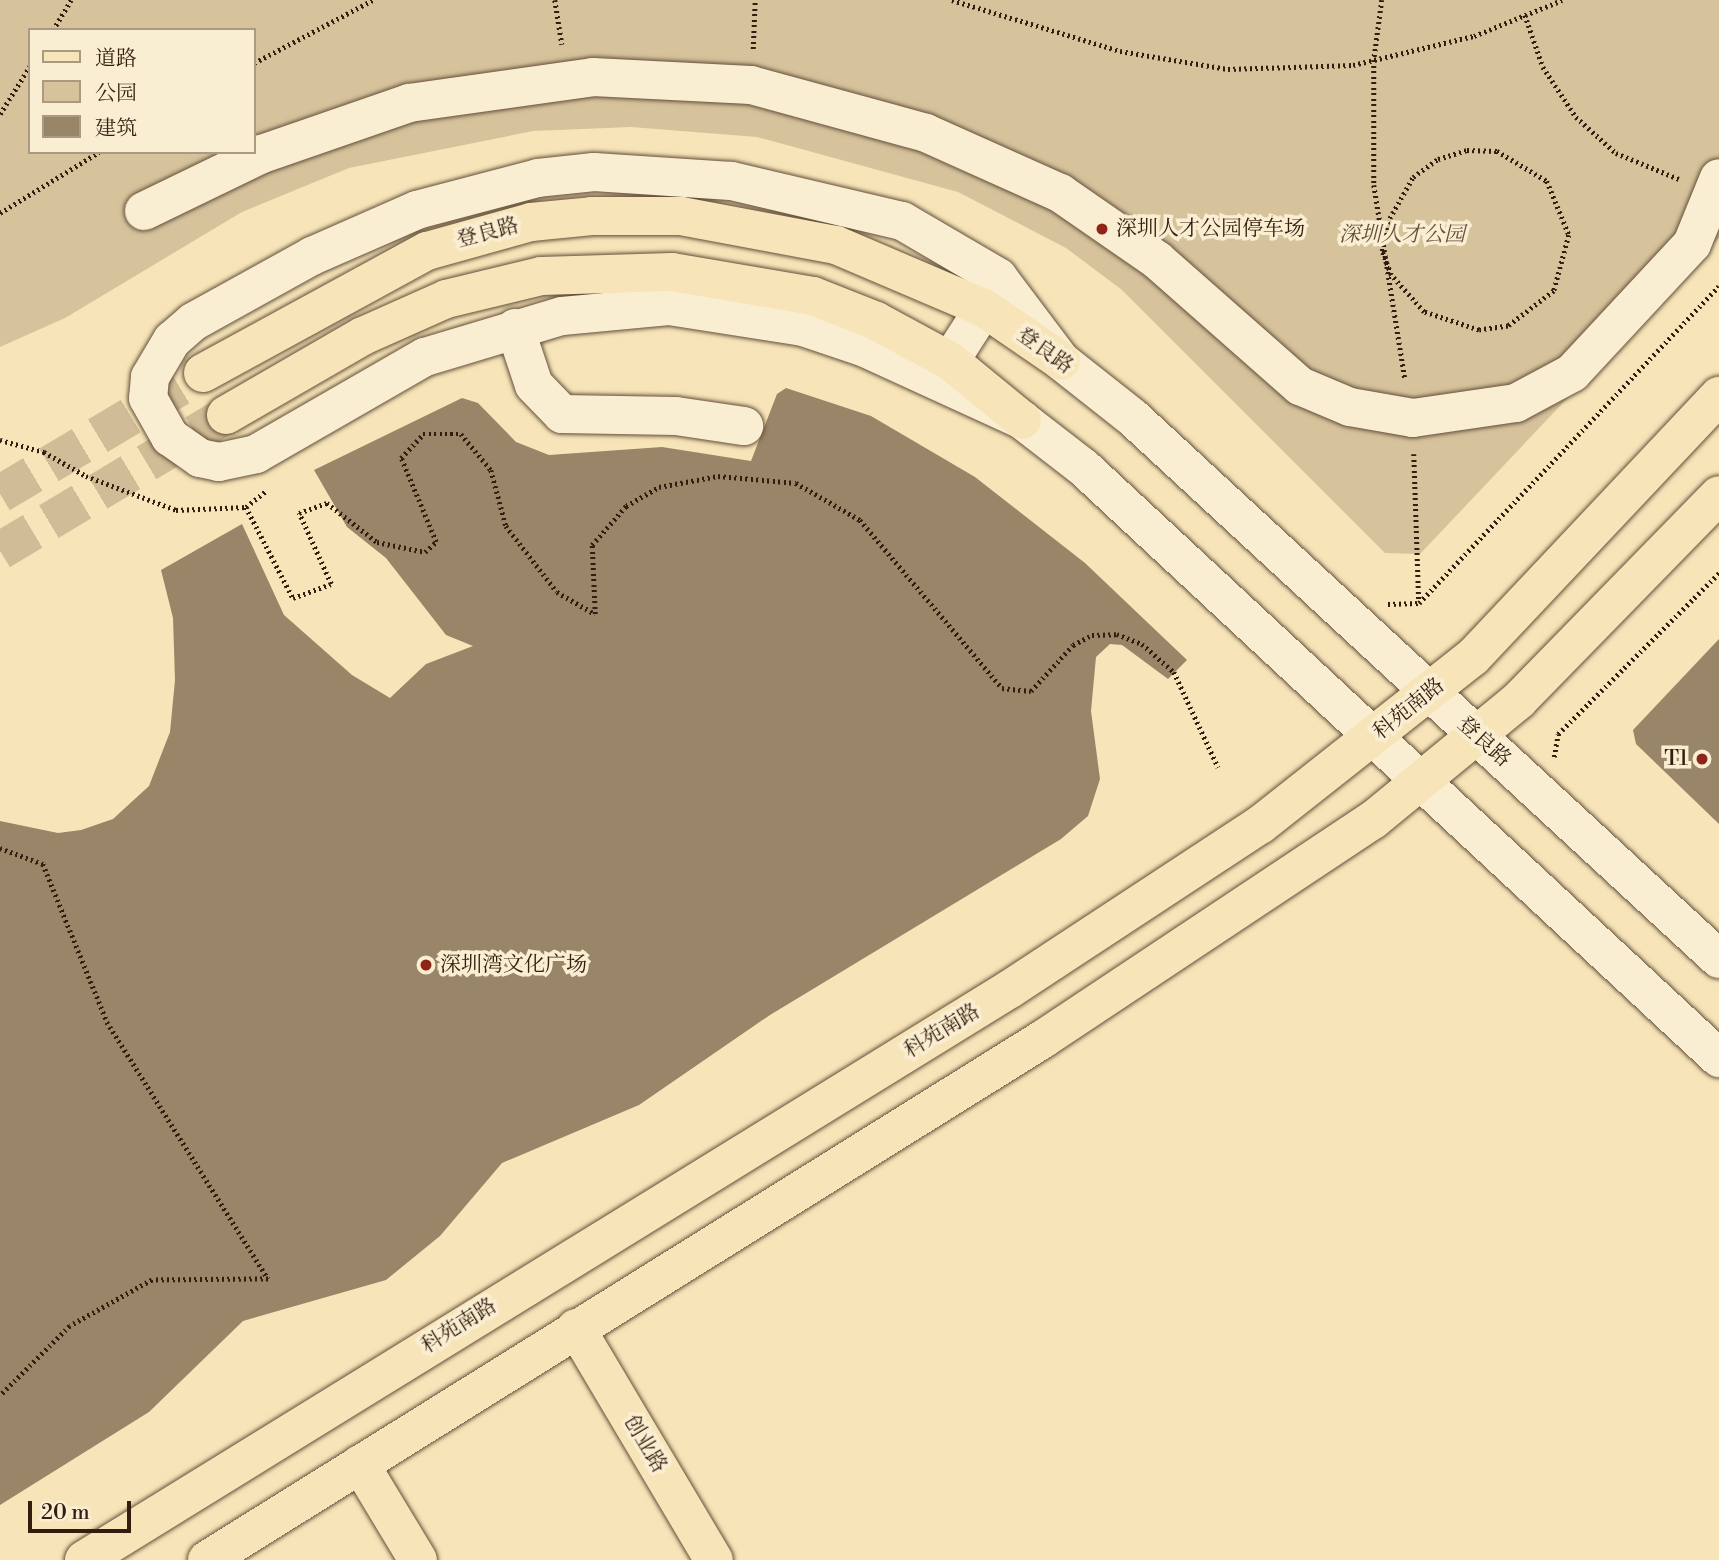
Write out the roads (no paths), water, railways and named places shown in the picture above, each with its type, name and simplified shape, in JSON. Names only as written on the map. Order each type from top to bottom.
[{"type":"main road","name":"登良路","points":[[203,373],[427,251],[531,222],[592,216],[681,216],[758,226],[836,245],[984,308],[1061,361]]},
{"type":"main road","points":[[226,415],[405,317],[493,285],[541,275],[672,272],[740,279],[813,296],[876,321],[950,361],[1022,419]]},
{"type":"main road","name":"科苑南路","points":[[84,1560],[1033,975],[1260,825],[1430,693],[1497,634],[1719,396]]},
{"type":"main road","points":[[207,1560],[1216,929],[1420,781],[1477,736],[1565,656],[1713,505]]},
{"type":"main road","name":"创业路","points":[[576,1328],[713,1560]]},
{"type":"main road","points":[[360,1464],[418,1560]]},
{"type":"street","points":[[144,211],[262,154],[397,107],[565,79],[676,78],[751,85],[926,133],[1060,193],[1157,260],[1300,386],[1350,407],[1413,418],[1516,402],[1572,373],[1663,282],[1692,244],[1718,182]]},
{"type":"street","points":[[1061,361],[998,277],[902,221],[731,181],[594,172],[475,192],[417,210],[312,256],[172,340],[150,377],[148,398],[156,419],[185,449],[200,458],[237,461],[425,358],[515,328],[609,309],[668,306],[735,314],[803,327],[866,348],[1022,419],[1147,523],[1373,738],[1719,1058]]},
{"type":"street","points":[[950,361],[984,308]]},
{"type":"street","points":[[515,328],[534,385],[562,414],[676,416],[744,426]]},
{"type":"street","name":"登良路","points":[[1061,361],[1132,417],[1719,959]]},
{"type":"tunnel","points":[[0,494],[203,373]]},
{"type":"tunnel","points":[[0,551],[226,415]]},
{"type":"place","name":"深圳人才公园停车场","points":[[1102,229]]},
{"type":"place","name":"T1","points":[[1702,759]]},
{"type":"place","name":"深圳湾文化广场","points":[[426,965]]},
{"type":"park label","name":"深圳人才公园","points":[[1402,235]]}]
